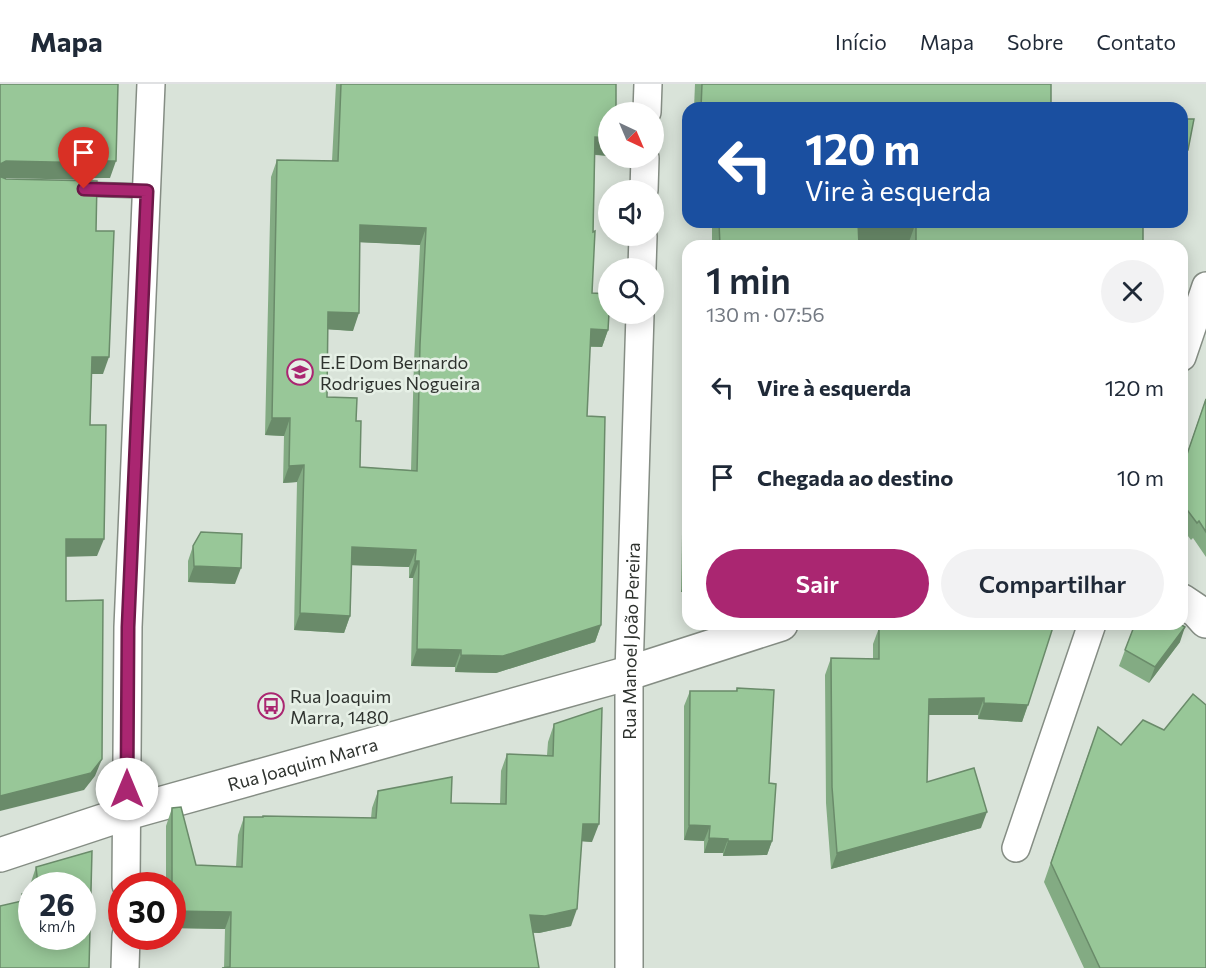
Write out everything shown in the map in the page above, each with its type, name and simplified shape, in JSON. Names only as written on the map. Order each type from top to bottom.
[{"type":"street","points":[[126,872],[128,627],[151,84]]},
{"type":"street","points":[[647,102],[648,84]]},
{"type":"street","points":[[1188,339],[1206,286]]},
{"type":"street","name":"Rua Manoel João Pereira","points":[[629,968],[629,673],[640,324]]},
{"type":"street","points":[[1188,605],[1206,621]]},
{"type":"street","name":"Rua Joaquim Marra","points":[[0,855],[127,813],[629,673],[762,630]]},
{"type":"street","points":[[1016,848],[1090,630]]},
{"type":"street","points":[[125,968],[126,950]]},
{"type":"lane","points":[[68,189],[147,191]]},
{"type":"building","points":[[0,84],[118,84],[116,161],[98,161],[98,163],[6,161],[0,164]]},
{"type":"building","points":[[341,84],[616,84],[616,102],[598,102],[598,137],[595,137],[593,232],[595,231],[592,293],[598,293],[598,324],[608,324],[608,330],[591,329],[587,416],[605,417],[601,625],[503,656],[461,655],[461,650],[417,649],[419,561],[415,561],[416,550],[352,547],[350,616],[300,613],[304,465],[289,466],[290,418],[272,418],[277,160],[338,161]],"holes":[[[360,225],[426,228],[417,471],[360,467],[361,421],[356,421],[357,398],[327,397],[328,312],[359,313]]]},
{"type":"building","points":[[702,84],[1051,84],[1051,102],[701,102]]},
{"type":"building","points":[[1188,119],[1194,119],[1188,150]]},
{"type":"building","points":[[0,175],[6,179],[97,181],[96,231],[114,231],[109,357],[92,357],[90,425],[106,425],[104,539],[66,539],[66,601],[103,600],[102,759],[91,773],[0,796]]},
{"type":"building","points":[[719,228],[858,228],[859,240],[720,240]]},
{"type":"building","points":[[916,228],[1143,228],[1143,240],[916,240]]},
{"type":"building","points":[[1206,399],[1206,532],[1199,521],[1197,523],[1188,511],[1188,452]]},
{"type":"building","points":[[201,532],[242,534],[241,568],[194,566],[193,546]]},
{"type":"building","points":[[879,630],[1052,630],[1028,705],[984,703],[984,698],[929,699],[927,782],[974,768],[987,812],[837,853],[832,787],[831,658],[879,659]]},
{"type":"building","points":[[1133,630],[1183,630],[1155,667],[1125,650]]},
{"type":"building","points":[[737,688],[774,690],[769,783],[776,784],[772,841],[728,841],[728,839],[709,838],[710,826],[689,825],[690,691],[737,691]]},
{"type":"building","points":[[1193,694],[1206,705],[1206,968],[1100,968],[1051,863],[1098,727],[1121,745],[1143,720],[1164,730]]},
{"type":"building","points":[[602,708],[599,824],[583,824],[577,909],[545,916],[530,915],[539,968],[222,968],[230,967],[231,912],[186,911],[186,872],[172,872],[172,808],[181,807],[196,865],[242,867],[244,817],[376,818],[378,791],[452,777],[451,803],[506,804],[507,754],[553,756],[554,724]]},
{"type":"building","points":[[92,851],[91,872],[37,872],[36,867]]},
{"type":"building","points":[[18,902],[18,950],[89,950],[89,968],[0,968],[0,906]]},
{"type":"place","name":"E.E Dom Bernardo Rodrigues Nogueira","points":[[300,372]]},
{"type":"place","name":"Rua Joaquim Marra, 1480","points":[[271,706]]},
{"type":"route","points":[[84,189],[147,191],[128,627],[127,789]]}]
